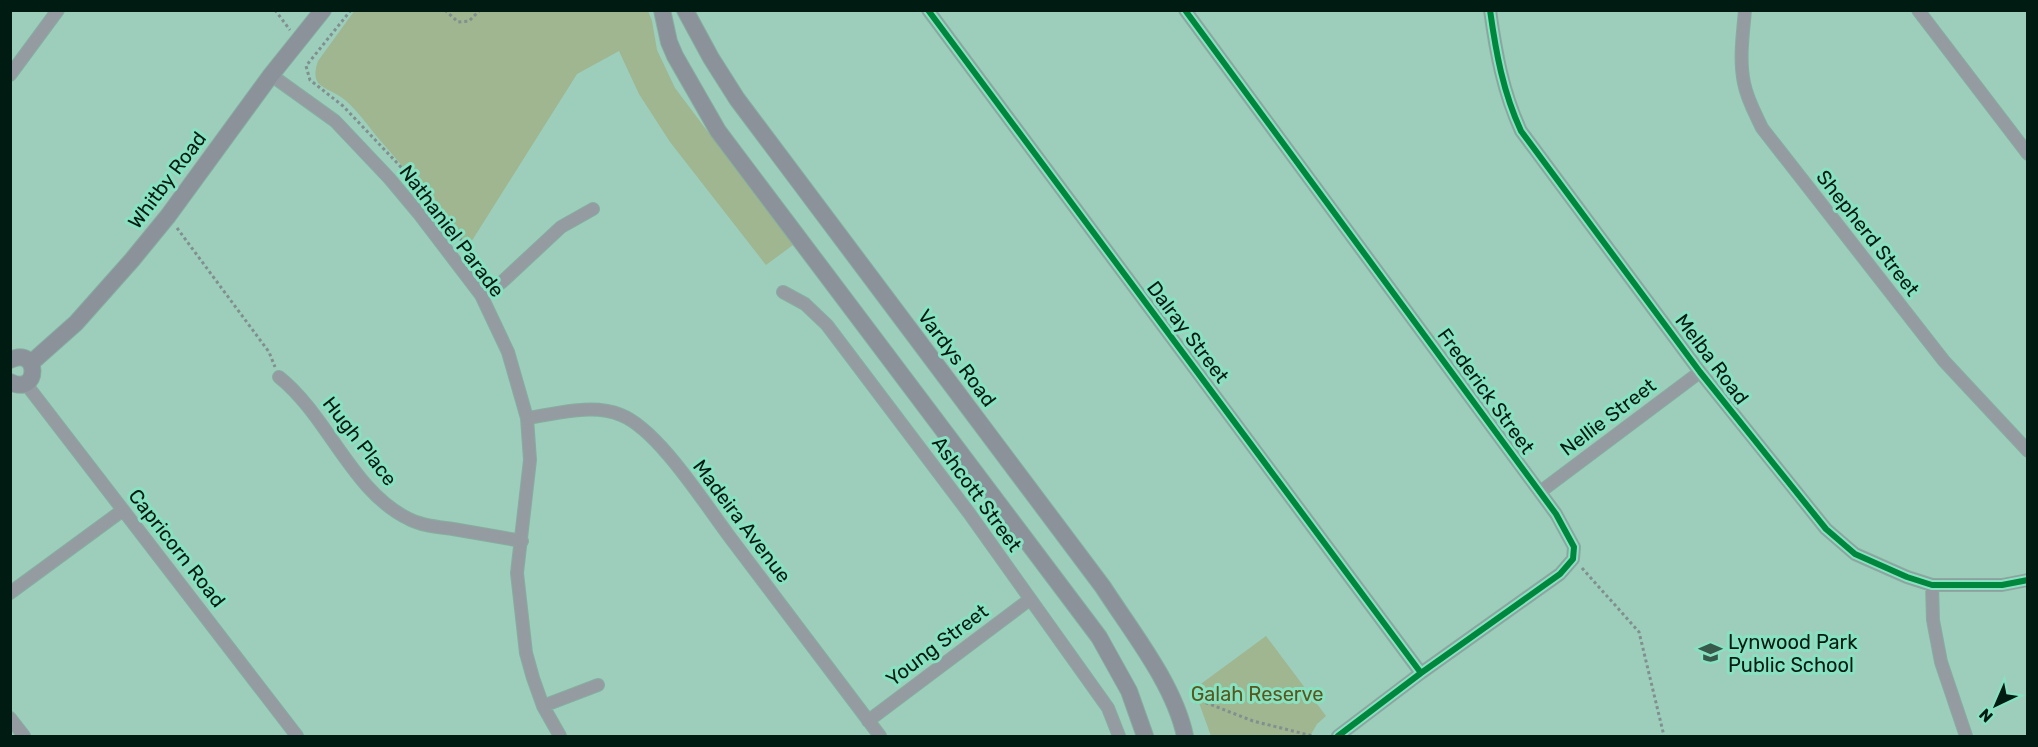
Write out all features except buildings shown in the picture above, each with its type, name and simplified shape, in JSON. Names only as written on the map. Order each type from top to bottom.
[{"type":"main road","name":"Whitby Road","points":[[31,363],[76,323],[132,260],[168,216],[271,75],[323,10]]},
{"type":"main road","points":[[662,10],[669,42],[675,56],[718,131],[1099,637],[1129,691],[1145,736]]},
{"type":"main road","name":"Vardys Road","points":[[685,10],[737,99],[1103,587],[1148,656],[1168,693],[1185,736]]},
{"type":"main road","points":[[10,360],[20,357],[31,363],[33,375],[18,383]]},
{"type":"street","points":[[10,75],[58,10]]},
{"type":"street","name":"Dalray Street","points":[[927,10],[1421,673]]},
{"type":"street","name":"Frederick Street","points":[[1185,10],[1540,492],[1567,531],[1574,547],[1573,560]]},
{"type":"street","name":"Melba Road","points":[[1490,10],[1501,77],[1510,107],[1521,130],[1700,372],[1826,529],[1855,554],[1907,577],[1932,585],[2002,585],[2028,580]]},
{"type":"street","name":"Shepherd Street","points":[[1745,10],[1741,58],[1744,83],[1762,128],[1944,361],[2028,451]]},
{"type":"street","points":[[1918,10],[2028,154]]},
{"type":"street","name":"Nathaniel Parade","points":[[271,75],[335,121],[420,215],[481,295],[508,352],[527,418],[530,459],[517,573],[526,653],[543,706],[560,736]]},
{"type":"street","points":[[481,295],[502,282],[561,227],[593,209]]},
{"type":"street","name":"Ashcott Street","points":[[783,292],[805,304],[827,326],[969,513],[1108,708],[1119,736]]},
{"type":"street","name":"Nellie Street","points":[[1540,492],[1700,372]]},
{"type":"street","name":"Hugh Place","points":[[279,377],[293,388],[306,404],[377,498],[399,514],[427,525],[522,541]]},
{"type":"street","name":"Capricorn Road","points":[[18,383],[123,510],[297,736]]},
{"type":"street","name":"Madeira Avenue","points":[[527,418],[595,409],[610,411],[624,416],[651,436],[880,736]]},
{"type":"street","points":[[10,593],[123,510]]},
{"type":"street","points":[[1338,736],[1421,673],[1560,574],[1573,560]]},
{"type":"street","points":[[1932,585],[1933,620],[1941,662],[1966,736]]},
{"type":"street","name":"Young Street","points":[[868,721],[1029,600]]},
{"type":"street","points":[[543,706],[598,685]]},
{"type":"street","points":[[10,718],[24,736]]},
{"type":"path","points":[[275,10],[298,41]]},
{"type":"path","points":[[351,10],[306,66],[310,80],[344,106],[418,185],[488,274]]},
{"type":"path","points":[[445,10],[459,22],[469,21],[480,10]]},
{"type":"path","points":[[168,216],[268,352],[279,377]]},
{"type":"path","points":[[1573,560],[1640,632],[1664,736]]},
{"type":"path","points":[[1195,703],[1199,700],[1253,721],[1313,736]]},
{"type":"green space","points":[[355,10],[648,11],[657,50],[675,88],[793,245],[766,265],[670,142],[639,94],[619,51],[577,74],[468,247],[354,109],[339,95],[318,82],[316,70],[318,61]]},
{"type":"green space","name":"Galah Reserve","points":[[1266,636],[1326,716],[1317,724],[1310,736],[1211,736],[1194,689]]},
{"type":"cycle path","points":[[928,10],[1421,673]]},
{"type":"cycle path","points":[[1185,10],[1556,514],[1574,547],[1573,559],[1560,574],[1421,673],[1338,736]]},
{"type":"cycle path","points":[[1490,10],[1501,72],[1509,102],[1521,131],[1700,372],[1826,529],[1855,554],[1907,577],[1932,585],[2002,585],[2028,580]]},
{"type":"place","name":"Lynwood Park Public School","points":[[1710,653]]}]
